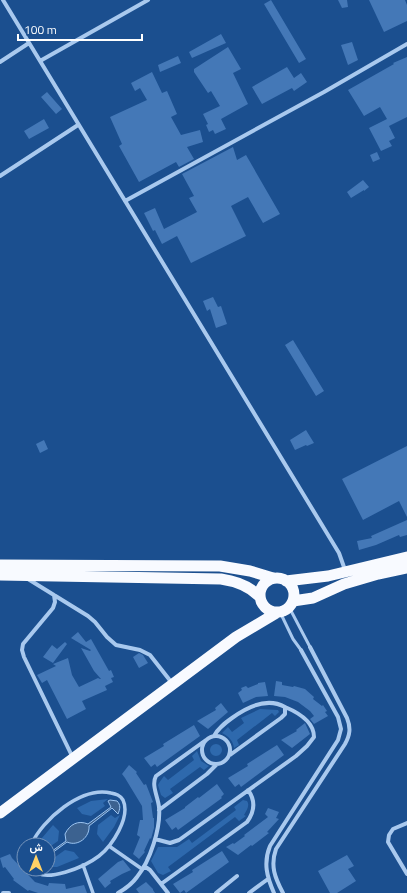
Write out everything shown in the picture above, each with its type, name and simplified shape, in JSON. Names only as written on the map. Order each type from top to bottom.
[{"type":"highway","points":[[0,564],[220,566],[250,571],[286,581],[318,578],[407,557]]},
{"type":"highway","points":[[0,575],[221,579],[238,582],[255,592],[259,596],[262,604],[269,611],[285,608],[313,598],[344,584],[378,574],[407,568]]},
{"type":"highway","points":[[259,596],[264,583],[273,578]]},
{"type":"highway","points":[[0,813],[172,683],[236,637],[285,608],[294,592],[286,581]]},
{"type":"street","points":[[3,0],[339,553],[346,572]]},
{"type":"street","points":[[40,61],[148,0]]},
{"type":"street","points":[[0,62],[29,43]]},
{"type":"street","points":[[125,201],[324,92],[407,44]]},
{"type":"street","points":[[0,176],[78,125]]},
{"type":"street","points":[[22,576],[88,616],[116,645],[140,650],[150,655],[172,683]]},
{"type":"street","points":[[54,595],[55,602],[53,608],[23,644],[22,650],[73,758]]},
{"type":"street","points":[[283,893],[273,870],[273,859],[276,849],[345,744],[350,731],[350,724],[310,647]]},
{"type":"street","points":[[274,893],[268,879],[266,866],[267,852],[338,740],[341,729],[338,718],[301,650]]},
{"type":"street","points":[[118,893],[125,891],[143,868],[155,839],[159,810],[154,783],[156,776],[206,740],[214,736],[220,727],[248,707],[263,703],[274,704],[295,711],[306,720],[314,732],[312,740],[296,756],[179,840],[170,842],[155,839]]},
{"type":"street","points":[[159,810],[207,774],[217,764],[225,761],[230,754],[238,750],[281,718],[285,714],[285,707]]},
{"type":"street","points":[[214,736],[222,737],[229,742],[231,750],[230,754]]},
{"type":"street","points":[[206,740],[202,748],[204,756],[209,762],[217,764]]},
{"type":"street","points":[[161,884],[247,822],[251,816],[254,803],[248,790]]},
{"type":"street","points":[[36,837],[44,824],[68,804],[81,797],[95,793],[107,792],[118,794],[122,799],[125,806],[124,817],[120,830],[109,846],[99,856],[83,865],[56,874]]},
{"type":"street","points":[[407,823],[394,830],[389,835],[388,842],[407,874]]},
{"type":"street","points":[[109,846],[143,868],[150,870],[168,893]]},
{"type":"street","points":[[83,865],[93,893]]},
{"type":"street","points":[[216,893],[238,876]]},
{"type":"street","points":[[249,893],[268,879]]},
{"type":"street","points":[[3,893],[9,893]]},
{"type":"lane","points":[[285,608],[310,647]]},
{"type":"lane","points":[[285,608],[293,638],[301,650]]},
{"type":"shaded area","points":[[260,709],[278,710],[279,712],[275,716],[272,713],[237,740],[239,745],[234,748],[230,739],[222,733],[228,727],[232,732],[244,723],[241,718]]},
{"type":"shaded area","points":[[214,744],[218,744],[222,750],[218,756],[214,756],[210,752],[210,748]]},
{"type":"shaded area","points":[[197,751],[201,761],[209,766],[204,770],[200,767],[170,789],[173,793],[165,798],[161,795],[158,785],[159,783],[164,776],[168,780],[194,760],[192,756]]},
{"type":"shaded area","points":[[108,799],[103,803],[105,806],[91,816],[82,814],[77,808],[91,801]]},
{"type":"shaded area","points":[[243,800],[247,801],[248,804],[244,815],[246,816],[239,821],[235,817],[168,867],[171,871],[163,875],[158,873],[151,861],[158,847],[177,847],[189,839],[192,843],[236,810],[234,807]]},
{"type":"shaded area","points":[[108,801],[117,801],[120,807],[118,814],[112,808],[89,826],[88,834],[82,840],[75,843],[67,842],[56,850],[56,848],[66,841],[65,834],[72,825],[81,822],[88,824],[111,807]]},
{"type":"shaded area","points":[[111,815],[115,818],[120,815],[114,827],[103,842],[97,834],[98,825]]},
{"type":"shaded area","points":[[53,825],[59,831],[58,841],[56,842],[56,837],[43,837]]},
{"type":"shaded area","points":[[65,850],[74,852],[79,858],[56,867],[56,856]]},
{"type":"building","points":[[271,0],[306,59],[299,63],[264,4]]},
{"type":"building","points":[[338,0],[347,0],[348,7],[342,8]]},
{"type":"building","points":[[369,0],[405,0],[407,5],[407,21],[384,32]]},
{"type":"building","points":[[221,34],[226,43],[192,58],[189,52]]},
{"type":"building","points":[[352,42],[358,60],[348,65],[341,45]]},
{"type":"building","points":[[228,47],[241,69],[233,73],[248,104],[221,119],[226,129],[215,134],[213,130],[209,132],[206,125],[208,124],[203,114],[220,106],[211,91],[208,93],[194,72],[194,69]]},
{"type":"building","points":[[178,56],[181,63],[160,72],[158,65]]},
{"type":"building","points":[[407,57],[407,117],[389,126],[395,138],[389,141],[392,146],[381,151],[369,128],[387,119],[380,107],[364,116],[348,90],[394,64],[393,63]]},
{"type":"building","points":[[287,67],[294,78],[301,73],[307,82],[294,91],[292,88],[262,104],[252,87]]},
{"type":"building","points":[[152,72],[162,93],[167,91],[177,114],[171,117],[181,135],[200,130],[203,142],[187,147],[194,159],[179,167],[176,162],[139,182],[119,146],[122,144],[110,117],[147,100],[140,88],[135,91],[131,83]]},
{"type":"building","points":[[47,92],[62,109],[56,114],[41,97]]},
{"type":"building","points":[[44,119],[49,128],[29,139],[24,131]]},
{"type":"building","points":[[233,147],[237,160],[246,155],[280,214],[263,223],[248,197],[231,206],[246,236],[191,263],[177,236],[162,244],[155,230],[153,231],[144,213],[155,208],[164,229],[197,212],[189,198],[194,196],[182,174]]},
{"type":"building","points":[[377,152],[380,159],[373,162],[370,155]]},
{"type":"building","points":[[363,180],[369,187],[351,198],[347,192]]},
{"type":"building","points":[[213,297],[218,307],[221,306],[227,324],[216,328],[210,309],[207,311],[203,301]]},
{"type":"building","points":[[293,340],[324,391],[316,396],[285,345]]},
{"type":"building","points":[[306,430],[314,443],[295,450],[290,440]]},
{"type":"building","points":[[44,440],[48,449],[40,453],[36,444]]},
{"type":"building","points":[[407,446],[407,517],[399,501],[363,520],[342,479]]},
{"type":"building","points":[[407,520],[407,535],[400,537],[399,535],[376,545],[359,550],[357,541],[372,538],[371,536]]},
{"type":"building","points":[[78,632],[86,642],[91,639],[114,677],[111,678],[113,682],[105,686],[107,690],[82,701],[86,709],[67,719],[47,680],[42,683],[37,675],[56,666],[53,664],[68,658],[72,675],[79,687],[98,678],[101,679],[94,671],[81,648],[91,650],[71,638]]},
{"type":"building","points":[[65,642],[67,644],[53,663],[43,657],[52,645],[57,649]]},
{"type":"building","points":[[139,653],[143,655],[148,663],[139,668],[133,657]]},
{"type":"building","points":[[276,681],[282,682],[282,685],[305,689],[314,697],[313,699],[322,706],[323,705],[328,716],[314,724],[310,719],[314,716],[298,702],[285,697],[274,696]]},
{"type":"building","points":[[265,682],[268,696],[256,697],[243,703],[238,693],[242,690],[241,688],[246,686],[248,688],[258,683]]},
{"type":"building","points":[[221,703],[228,712],[208,729],[197,721],[216,710],[215,708]]},
{"type":"building","points":[[305,723],[310,734],[292,748],[281,740],[297,731],[296,730]]},
{"type":"building","points":[[194,725],[200,736],[157,767],[155,764],[151,767],[144,758],[164,746],[163,744]]},
{"type":"building","points":[[277,745],[284,755],[241,787],[239,784],[235,787],[228,778],[248,766],[247,764]]},
{"type":"building","points":[[129,765],[137,772],[136,773],[144,785],[146,784],[153,802],[151,803],[154,828],[151,839],[150,838],[144,851],[145,852],[139,859],[133,854],[140,837],[137,835],[140,820],[143,820],[142,806],[122,774]]},
{"type":"building","points":[[217,784],[224,794],[221,797],[222,798],[178,830],[176,827],[172,830],[165,820],[185,808]]},
{"type":"building","points":[[268,808],[279,812],[276,818],[279,819],[267,832],[269,833],[238,855],[226,847],[233,843],[234,844],[268,817],[265,814]]},
{"type":"building","points":[[222,851],[229,862],[186,893],[184,890],[180,893],[173,884],[193,872],[192,870]]},
{"type":"building","points":[[10,854],[16,862],[16,877],[30,877],[35,882],[48,886],[49,883],[65,884],[66,889],[84,885],[87,893],[38,893],[28,891],[13,880],[14,879],[5,867],[3,868],[0,858]]},
{"type":"building","points":[[347,855],[354,866],[348,869],[356,881],[337,893],[330,893],[318,871]]},
{"type":"building","points":[[123,860],[131,870],[110,881],[111,883],[105,888],[98,879],[118,862]]},
{"type":"building","points":[[146,882],[155,893],[139,893],[136,889]]}]
